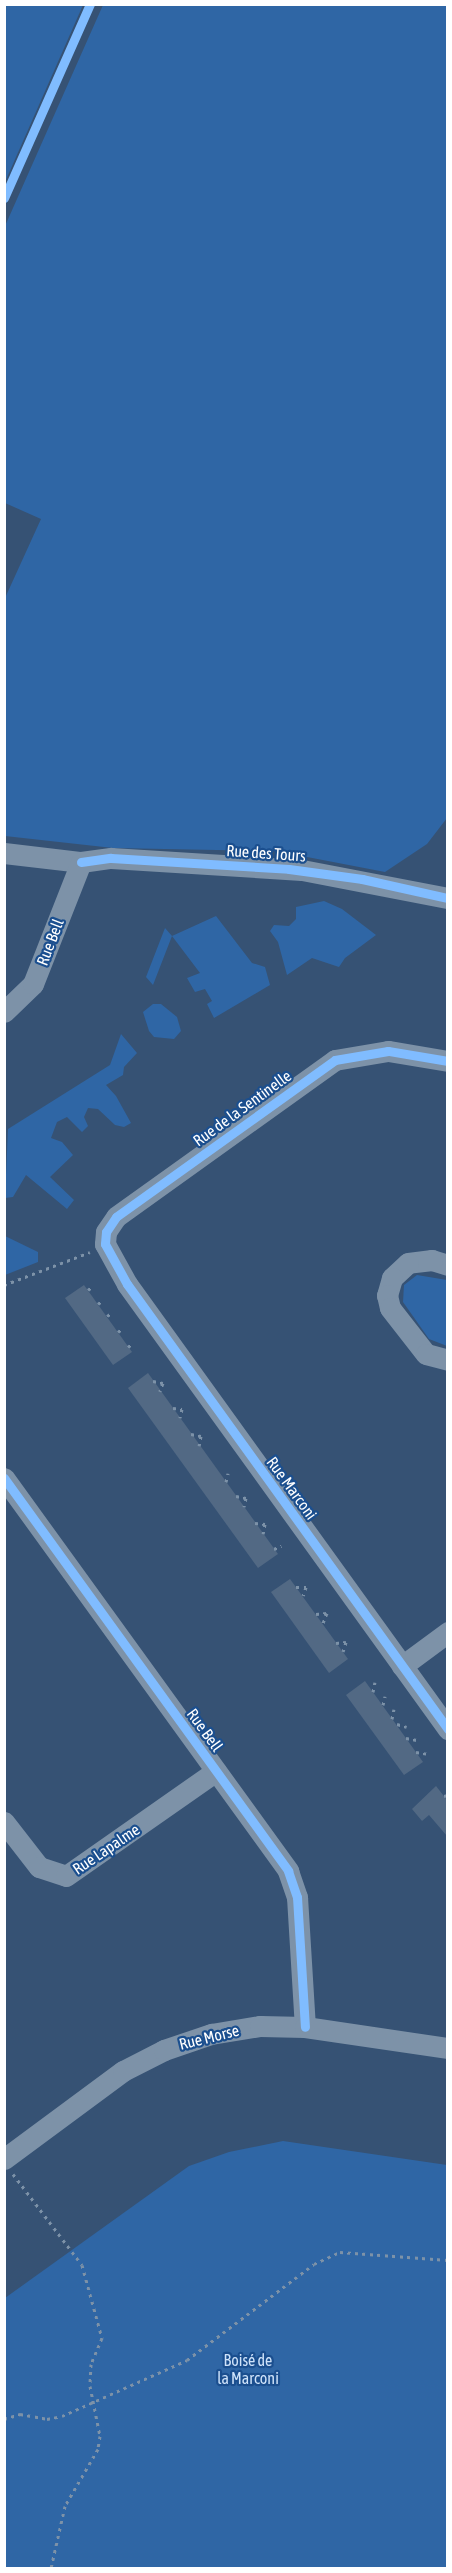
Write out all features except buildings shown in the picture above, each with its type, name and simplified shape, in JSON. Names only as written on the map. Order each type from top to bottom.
[{"type":"street","name":"Rue des Tours","points":[[4,853],[81,862],[111,858],[302,870],[447,898]]},
{"type":"street","name":"Rue Bell","points":[[4,1012],[33,984],[81,862]]},
{"type":"street","name":"Rue de la Sentinelle","points":[[113,1263],[105,1238],[116,1217],[330,1063],[354,1054],[388,1051],[447,1061]]},
{"type":"street","points":[[447,1265],[432,1260],[408,1263],[392,1278],[387,1295],[390,1308],[426,1354],[447,1360]]},
{"type":"street","name":"Rue Marconi","points":[[113,1263],[447,1729]]},
{"type":"street","name":"Rue Bell","points":[[4,1478],[216,1771],[294,1884],[305,2028]]},
{"type":"street","points":[[402,1665],[447,1632]]},
{"type":"street","name":"Rue Lapalme","points":[[4,1822],[39,1867],[66,1876],[216,1771]]},
{"type":"street","name":"Rue Morse","points":[[8,2164],[123,2071],[154,2054],[223,2032],[260,2026],[305,2028],[447,2048]]},
{"type":"path","points":[[4,1285],[93,1250]]},
{"type":"path","points":[[88,1290],[93,1286]]},
{"type":"path","points":[[98,1304],[103,1300]]},
{"type":"path","points":[[106,1316],[112,1313]]},
{"type":"path","points":[[118,1332],[123,1328]]},
{"type":"path","points":[[128,1347],[133,1343]]},
{"type":"path","points":[[153,1381],[163,1383],[160,1391]]},
{"type":"path","points":[[173,1408],[182,1409],[180,1418]]},
{"type":"path","points":[[191,1434],[201,1436],[200,1446]]},
{"type":"path","points":[[226,1482],[228,1473]]},
{"type":"path","points":[[236,1496],[246,1498],[244,1507]]},
{"type":"path","points":[[255,1523],[265,1524],[263,1534]]},
{"type":"path","points":[[274,1549],[280,1546]]},
{"type":"path","points":[[297,1587],[306,1587],[303,1596]]},
{"type":"path","points":[[316,1614],[327,1613],[322,1623]]},
{"type":"path","points":[[336,1642],[346,1642],[343,1652]]},
{"type":"path","points":[[373,1692],[375,1682]]},
{"type":"path","points":[[382,1705],[385,1696]]},
{"type":"path","points":[[392,1719],[394,1709]]},
{"type":"path","points":[[397,1724],[407,1727]]},
{"type":"path","points":[[406,1738],[417,1740]]},
{"type":"path","points":[[416,1752],[428,1754]]},
{"type":"path","points":[[8,2164],[82,2265],[102,2338],[91,2364],[91,2401],[100,2436],[98,2449],[65,2506],[51,2568]]},
{"type":"path","points":[[4,2419],[20,2414],[47,2419],[62,2416],[91,2401],[187,2360],[314,2264],[340,2252],[447,2260]]},
{"type":"green space","points":[[4,5],[83,5],[5,182]]},
{"type":"green space","points":[[103,5],[447,5],[447,818],[427,844],[385,872],[276,851],[113,848],[5,836],[5,598],[41,519],[5,503],[5,226]]},
{"type":"green space","points":[[324,901],[342,909],[376,935],[345,958],[339,967],[312,958],[287,975],[278,942],[270,931],[274,925],[289,926],[296,919],[296,907]]},
{"type":"green space","points":[[216,916],[252,963],[265,967],[270,985],[214,1018],[207,1004],[212,1001],[205,989],[195,992],[187,978],[200,973],[172,936]]},
{"type":"green space","points":[[165,928],[172,936],[153,985],[146,977]]},
{"type":"green space","points":[[153,1004],[161,1004],[177,1017],[181,1031],[174,1039],[154,1037],[149,1031],[143,1012]]},
{"type":"green space","points":[[121,1034],[137,1053],[124,1067],[123,1075],[106,1085],[116,1096],[131,1123],[124,1127],[115,1125],[98,1109],[88,1108],[84,1117],[88,1126],[82,1132],[67,1117],[57,1122],[51,1138],[62,1142],[73,1155],[50,1177],[74,1200],[67,1209],[26,1175],[13,1197],[5,1198],[8,1129],[110,1065]]},
{"type":"green space","points":[[5,1236],[38,1252],[38,1262],[5,1275]]},
{"type":"green space","points":[[417,1275],[447,1280],[447,1346],[429,1339],[403,1302],[404,1285]]},
{"type":"green space","name":"Boisé de la Marconi","points":[[283,2141],[447,2165],[447,2568],[5,2568],[5,2298],[189,2166],[229,2152]]},
{"type":"cycle path","points":[[4,198],[90,4]]},
{"type":"cycle path","points":[[81,862],[111,858],[289,869],[362,879],[448,898]]},
{"type":"cycle path","points":[[448,1061],[388,1051],[335,1060],[116,1217],[106,1232],[105,1244],[127,1284],[448,1729]]},
{"type":"cycle path","points":[[4,1478],[288,1871],[297,1897],[305,2027]]}]
